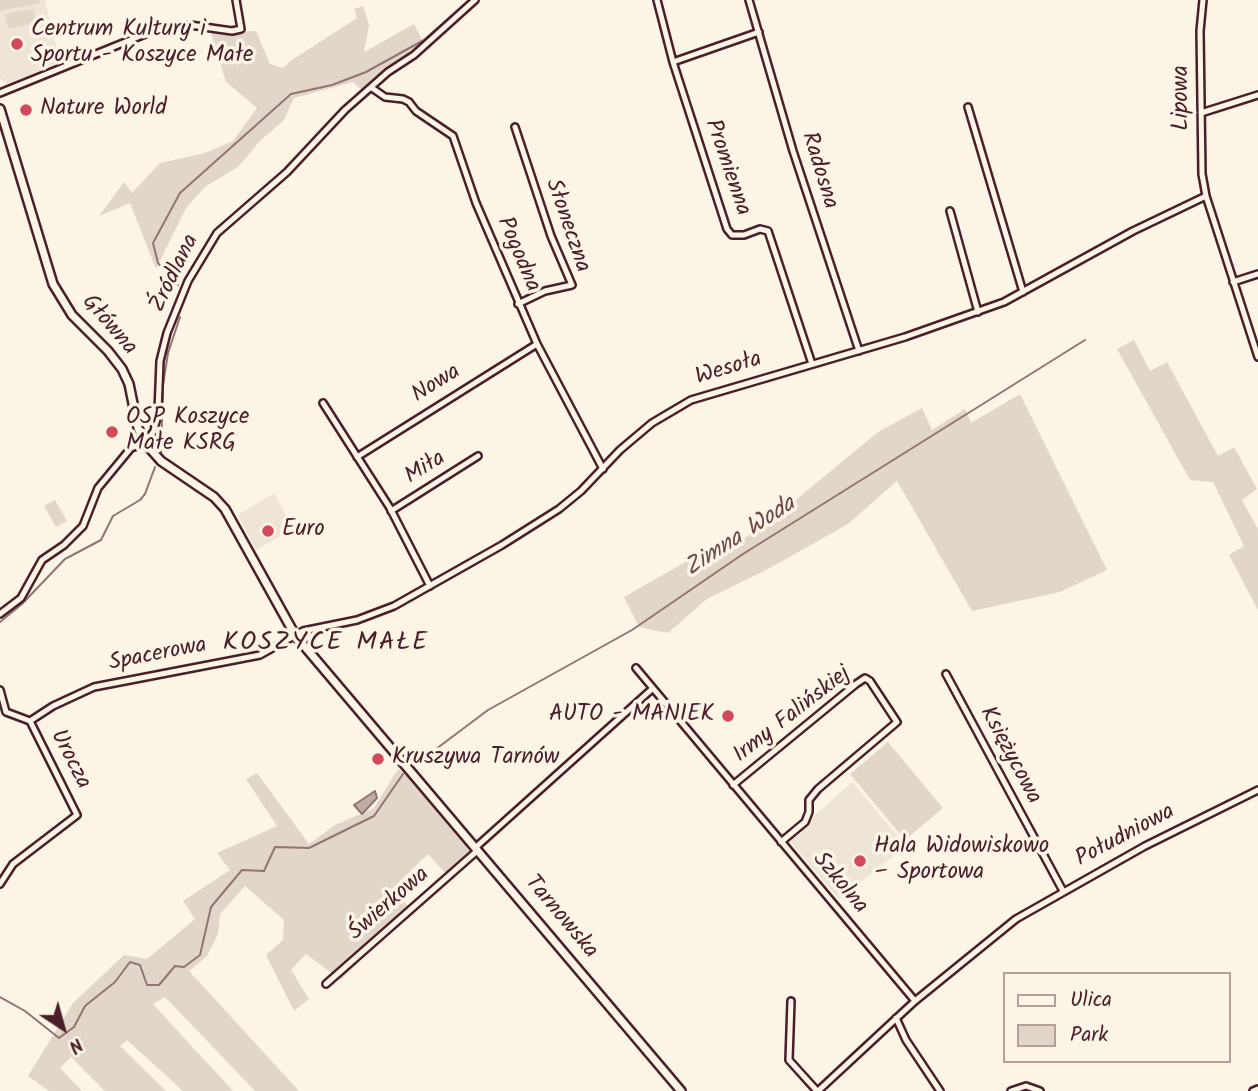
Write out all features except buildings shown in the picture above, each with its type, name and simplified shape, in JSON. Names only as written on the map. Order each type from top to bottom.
[{"type":"street","points":[[0,93],[155,30],[190,25],[232,31],[242,29],[236,0]]},
{"type":"street","name":"Źródlana","points":[[145,443],[154,432],[158,411],[160,361],[167,334],[199,259],[216,233],[287,172],[345,110],[388,72],[414,55],[475,0]]},
{"type":"street","name":"Promienna","points":[[657,0],[673,62],[727,229],[732,235],[744,235],[760,229],[768,231],[812,363]]},
{"type":"street","name":"Radosna","points":[[749,0],[793,151],[859,351]]},
{"type":"street","name":"Lipowa","points":[[1203,0],[1200,31],[1202,174],[1206,196],[1258,357]]},
{"type":"street","points":[[673,62],[759,32]]},
{"type":"street","name":"Pogodna","points":[[372,88],[385,97],[410,102],[416,111],[453,136],[476,203],[518,304],[603,469]]},
{"type":"street","points":[[1201,113],[1258,95]]},
{"type":"street","points":[[968,107],[1023,292]]},
{"type":"street","name":"Główna","points":[[0,109],[53,284],[72,315],[119,364],[129,384],[138,428],[145,443],[160,461],[214,497],[225,509],[295,635],[410,771]]},
{"type":"street","name":"Słoneczna","points":[[514,127],[551,236],[572,285],[545,291],[518,304]]},
{"type":"street","name":"Wesoła","points":[[295,635],[358,620],[394,606],[430,586],[559,509],[652,423],[691,400],[859,351],[978,312],[1023,292],[1133,231],[1206,196]]},
{"type":"street","points":[[950,211],[978,312]]},
{"type":"street","points":[[1233,282],[1258,274]]},
{"type":"street","name":"Nowa","points":[[357,457],[537,344]]},
{"type":"street","points":[[323,403],[391,511],[430,586]]},
{"type":"street","points":[[0,614],[21,598],[42,560],[64,545],[83,526],[98,488],[131,448],[145,443]]},
{"type":"street","name":"Miła","points":[[391,511],[478,456]]},
{"type":"street","name":"Spacerowa","points":[[30,721],[53,706],[94,687],[260,655],[280,646],[295,635]]},
{"type":"street","name":"Szkolna","points":[[636,668],[915,1001]]},
{"type":"street","name":"Księżycowa","points":[[946,674],[1063,891]]},
{"type":"street","name":"Irmy Falińskiej","points":[[733,785],[865,678],[870,681],[897,722],[818,789],[809,800],[805,822],[781,842]]},
{"type":"street","points":[[476,849],[652,688]]},
{"type":"street","points":[[0,690],[5,712],[30,721]]},
{"type":"street","name":"Urocza","points":[[0,884],[13,863],[77,815],[30,721]]},
{"type":"street","name":"Tarnowska","points":[[410,771],[681,1091]]},
{"type":"street","name":"Południowa","points":[[915,1001],[1016,919],[1145,846],[1258,790]]},
{"type":"street","name":"Świerkowa","points":[[326,984],[476,849]]},
{"type":"street","points":[[791,1001],[789,1059],[818,1091],[915,1001]]},
{"type":"street","points":[[896,1018],[906,1040],[940,1091]]},
{"type":"street","points":[[1011,1091],[1026,1086],[1040,1091]]},
{"type":"street","points":[[1253,1091],[1258,1088]]},
{"type":"shaded area","points":[[0,0],[45,0],[60,62],[7,85],[0,78]]},
{"type":"shaded area","points":[[274,493],[293,529],[256,550],[238,515]]},
{"type":"shaded area","points":[[852,782],[906,846],[839,899],[788,839]]},
{"type":"shaded area","points":[[375,791],[377,798],[362,814],[354,805]]},
{"type":"green space","points":[[0,0],[39,0],[40,3],[0,11]]},
{"type":"green space","points":[[363,6],[369,25],[364,52],[414,24],[423,42],[363,91],[353,82],[294,98],[284,120],[260,141],[239,166],[205,187],[186,208],[156,269],[130,203],[99,216],[124,182],[132,193],[160,163],[205,153],[233,141],[257,108],[226,82],[211,33],[256,31],[270,64],[283,68],[357,18],[354,9]]},
{"type":"green space","points":[[33,9],[36,23],[8,29],[5,14]]},
{"type":"green space","points":[[1134,340],[1150,371],[1167,362],[1218,456],[1234,447],[1257,489],[1242,500],[1258,529],[1258,610],[1229,555],[1244,546],[1213,482],[1190,480],[1117,349]]},
{"type":"green space","points":[[1020,394],[1107,570],[1060,592],[972,611],[897,481],[848,524],[768,569],[707,599],[668,633],[639,627],[624,597],[689,560],[698,568],[768,523],[878,432],[922,408],[932,430],[965,409],[971,423]]},
{"type":"green space","points":[[55,500],[67,521],[56,527],[44,506]]},
{"type":"green space","points":[[888,742],[943,808],[905,840],[850,774]]},
{"type":"green space","points":[[398,769],[407,775],[470,852],[447,875],[428,854],[393,888],[410,909],[341,980],[306,954],[291,970],[309,999],[294,1011],[266,955],[283,940],[284,920],[245,886],[220,914],[218,934],[207,956],[189,971],[299,1091],[255,1091],[165,997],[153,1004],[233,1091],[183,1091],[127,1040],[120,1046],[166,1091],[105,1091],[71,1057],[60,1068],[82,1091],[49,1091],[28,1076],[73,1003],[124,955],[147,959],[195,919],[183,901],[230,870],[217,853],[277,826],[246,779],[257,773],[309,844],[335,825],[374,808]]},
{"type":"waterway","points":[[178,285],[158,263],[153,243],[180,193],[291,94],[332,85],[366,72],[424,40],[469,0]]},
{"type":"waterway","points":[[161,452],[163,385],[168,353],[180,317]]},
{"type":"waterway","name":"Zimna Woda","points":[[416,764],[488,710],[632,630],[743,554],[1085,340]]},
{"type":"waterway","points":[[0,622],[22,604],[65,559],[101,540],[113,516],[140,500],[145,494],[155,467]]},
{"type":"waterway","name":"Zimna Woda","points":[[0,997],[25,1011],[59,1038],[74,1027],[85,1006],[115,982],[130,962],[140,965],[147,985],[159,985],[175,966],[184,967],[200,955],[211,907],[242,870],[264,871],[275,847],[309,848],[374,816],[403,774]]},
{"type":"place","name":"Centrum Kultury i Sportu - Koszyce Małe","points":[[17,44]]},
{"type":"place","name":"Nature World","points":[[26,110]]},
{"type":"place","name":"OSP Koszyce Małe KSRG","points":[[112,432]]},
{"type":"place","name":"Euro","points":[[268,531]]},
{"type":"place","name":"AUTO - MANIEK","points":[[728,716]]},
{"type":"place","name":"Kruszywa Tarnów","points":[[378,759]]},
{"type":"place","name":"Hala Widowiskowo – Sportowa","points":[[860,861]]},
{"type":"district","name":"KOSZYCE MAŁE","points":[[326,645]]}]
